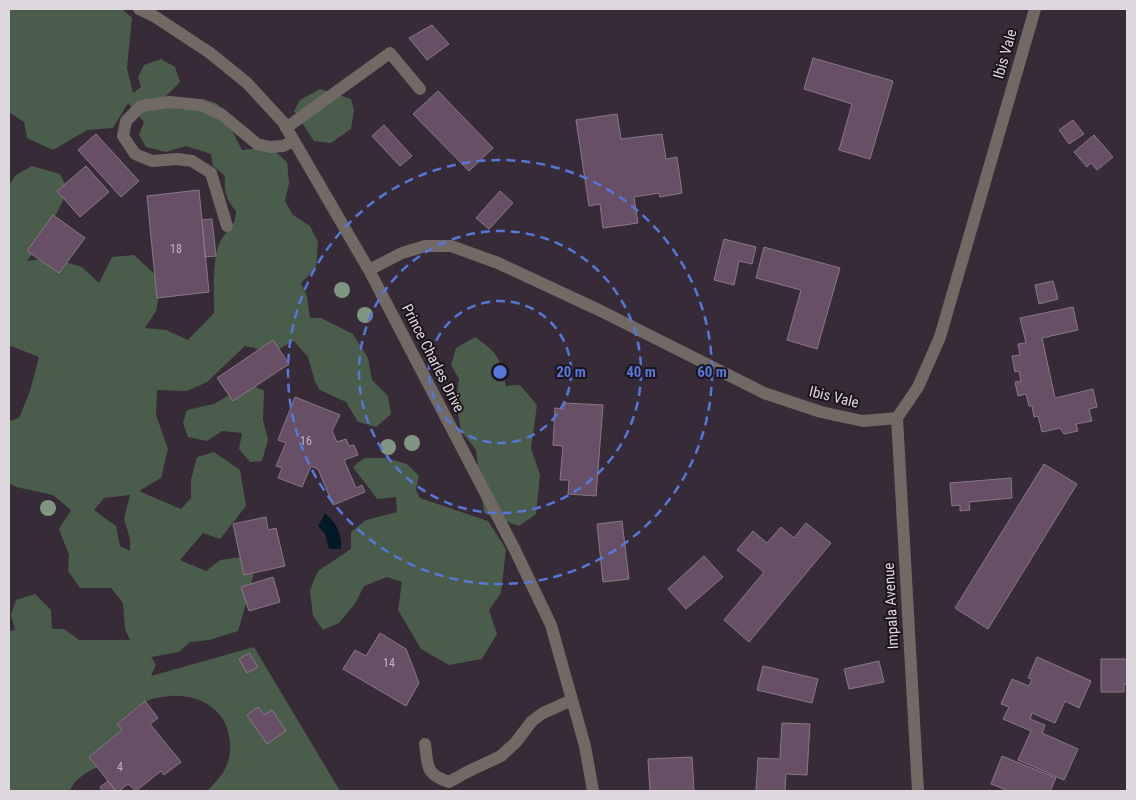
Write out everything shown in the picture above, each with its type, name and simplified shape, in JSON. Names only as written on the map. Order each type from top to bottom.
[{"type":"street","name":"Prince Charles Drive","points":[[139,9],[154,16],[210,54],[247,83],[286,128],[370,270],[514,548],[551,625],[585,746],[593,791]]},
{"type":"street","name":"Ibis Vale","points":[[370,270],[402,253],[425,246],[451,246],[498,264],[601,311],[764,393],[821,412],[864,421],[896,418],[918,387],[940,336],[1035,9]]},
{"type":"street","points":[[286,128],[390,53],[420,90]]},
{"type":"street","points":[[227,226],[211,173],[192,161],[177,159],[152,161],[135,154],[123,136],[126,121],[141,106],[170,102],[200,106],[221,114],[256,144],[283,146],[294,141]]},
{"type":"street","name":"Impala Avenue","points":[[896,418],[918,791]]},
{"type":"street","points":[[425,744],[428,769],[437,778],[449,782],[501,756],[520,737],[532,721],[543,713],[572,700]]},
{"type":"green space","points":[[9,9],[122,9],[132,18],[127,68],[133,93],[141,87],[138,77],[144,65],[161,59],[175,67],[180,82],[166,96],[182,110],[203,99],[218,104],[242,150],[270,147],[287,162],[289,183],[285,201],[293,215],[310,226],[318,242],[316,268],[301,283],[307,296],[310,318],[321,318],[353,334],[368,358],[372,380],[388,396],[391,414],[376,427],[358,422],[346,402],[320,390],[315,382],[308,357],[294,341],[273,352],[245,346],[207,382],[187,391],[157,390],[156,415],[168,449],[161,478],[139,491],[181,509],[191,498],[191,480],[197,457],[214,452],[240,470],[246,506],[220,539],[203,533],[180,560],[206,571],[220,560],[249,556],[256,564],[238,631],[209,640],[190,642],[179,652],[151,657],[156,665],[151,676],[254,647],[340,791],[207,791],[221,775],[228,761],[230,748],[226,727],[216,711],[200,700],[190,697],[170,696],[147,701],[117,723],[122,730],[89,757],[97,767],[77,780],[70,791],[9,791],[9,631],[15,630],[11,615],[16,600],[35,594],[51,610],[52,629],[64,629],[79,640],[130,640],[125,629],[123,603],[111,588],[80,588],[68,571],[69,555],[59,529],[71,510],[53,495],[16,487],[9,483],[9,421],[19,418],[30,391],[39,357],[11,346],[9,348],[9,185],[16,175],[32,166],[60,174],[68,190],[46,235],[27,261],[52,258],[82,267],[99,283],[112,257],[134,255],[162,281],[156,311],[145,328],[166,330],[188,340],[214,313],[214,276],[217,249],[223,237],[233,225],[236,211],[226,195],[225,176],[213,166],[211,154],[186,146],[166,152],[146,147],[139,135],[144,122],[128,103],[113,128],[87,130],[53,150],[27,138],[24,122],[9,112]],"holes":[[[130,495],[124,519],[130,539],[130,551],[120,546],[116,526],[94,510],[104,498]]]},
{"type":"green space","points":[[320,89],[351,99],[354,110],[351,129],[331,143],[314,141],[294,111],[300,100]]},
{"type":"green space","points":[[475,337],[497,357],[506,386],[520,385],[537,405],[531,448],[540,475],[536,514],[519,526],[484,513],[476,450],[461,431],[456,401],[459,379],[451,365],[456,348]]},
{"type":"green space","points":[[249,383],[264,391],[263,420],[268,440],[262,461],[250,462],[239,449],[242,433],[222,431],[207,441],[188,437],[183,423],[187,410],[214,404]]},
{"type":"green space","points":[[364,458],[386,458],[407,464],[419,476],[416,490],[420,498],[488,521],[506,549],[501,593],[489,610],[497,634],[482,659],[449,665],[421,649],[398,610],[402,582],[387,577],[364,586],[356,602],[339,623],[323,630],[313,616],[310,590],[318,571],[351,549],[351,532],[366,520],[397,512],[396,497],[377,499],[353,467]]},
{"type":"water","points":[[325,513],[338,529],[341,538],[341,549],[329,549],[325,534],[318,526]]},
{"type":"building","points":[[432,25],[449,44],[427,60],[409,38]]},
{"type":"building","points":[[813,58],[893,81],[870,159],[839,150],[852,104],[804,89]]},
{"type":"building","points":[[438,91],[493,148],[469,171],[413,114]]},
{"type":"building","points":[[617,114],[621,139],[662,134],[666,159],[677,157],[682,193],[660,197],[659,193],[634,197],[638,223],[603,228],[600,204],[589,206],[576,120]]},
{"type":"building","points":[[1073,120],[1084,134],[1069,144],[1059,130]]},
{"type":"building","points":[[384,125],[412,156],[400,166],[372,136]]},
{"type":"building","points":[[96,134],[139,181],[121,197],[78,150]]},
{"type":"building","points":[[1094,135],[1113,157],[1097,170],[1091,163],[1087,167],[1074,152]]},
{"type":"building","points":[[86,166],[109,192],[80,217],[57,191]]},
{"type":"building","points":[[199,190],[209,292],[157,298],[147,196]]},
{"type":"building","points":[[500,191],[513,203],[489,229],[476,218]]},
{"type":"building","points":[[53,215],[85,238],[59,273],[27,251]]},
{"type":"building","points":[[212,219],[216,256],[205,257],[202,220]]},
{"type":"building","points":[[724,239],[756,247],[752,264],[739,261],[734,285],[714,280]]},
{"type":"building","points":[[764,247],[840,268],[817,349],[787,340],[801,290],[756,278]]},
{"type":"building","points":[[1053,281],[1058,299],[1039,304],[1035,285]]},
{"type":"building","points":[[1073,307],[1078,330],[1042,338],[1055,398],[1093,389],[1097,407],[1089,409],[1092,421],[1076,424],[1078,431],[1064,434],[1060,428],[1042,432],[1038,416],[1034,417],[1032,406],[1029,406],[1026,394],[1018,396],[1015,382],[1021,381],[1019,371],[1015,372],[1012,356],[1020,355],[1018,344],[1026,343],[1020,318]]},
{"type":"building","points":[[273,340],[289,364],[233,401],[217,378]]},
{"type":"building","points":[[295,397],[340,415],[332,431],[337,442],[346,439],[349,446],[354,445],[358,455],[344,460],[356,488],[362,485],[365,492],[333,505],[318,469],[311,466],[302,487],[278,478],[282,468],[276,466],[286,443],[278,440]]},
{"type":"building","points":[[565,403],[603,405],[596,496],[568,494],[569,480],[560,480],[563,446],[553,445],[555,408],[564,409]]},
{"type":"building","points":[[1044,464],[1077,484],[988,629],[955,608]]},
{"type":"building","points":[[1011,478],[1012,498],[969,502],[970,510],[960,511],[960,505],[952,506],[950,483]]},
{"type":"building","points":[[266,517],[268,530],[276,528],[285,566],[244,575],[233,524]]},
{"type":"building","points":[[622,521],[629,579],[603,582],[597,524]]},
{"type":"building","points":[[806,523],[831,543],[749,642],[724,620],[764,572],[737,550],[753,531],[767,543],[781,527],[794,538]]},
{"type":"building","points":[[704,556],[723,577],[686,609],[668,589]]},
{"type":"building","points":[[273,577],[280,602],[249,611],[241,587]]},
{"type":"building","points":[[380,633],[406,649],[419,683],[406,706],[343,669],[355,650],[366,656]]},
{"type":"building","points":[[249,653],[258,667],[247,673],[239,659]]},
{"type":"building","points":[[1037,657],[1091,681],[1079,708],[1065,701],[1055,723],[1032,713],[1030,719],[1045,725],[1042,733],[1078,749],[1064,780],[1018,760],[1031,731],[1003,719],[1009,707],[1001,704],[1012,679],[1029,686],[1032,679],[1028,678]]},
{"type":"building","points":[[1101,659],[1127,659],[1127,684],[1124,684],[1124,692],[1101,692]]},
{"type":"building","points":[[879,661],[884,682],[849,689],[844,669]]},
{"type":"building","points":[[763,666],[818,679],[812,703],[757,690]]},
{"type":"building","points":[[145,701],[158,718],[150,724],[181,762],[164,775],[161,771],[136,791],[128,784],[119,791],[116,791],[89,757],[122,730],[117,724]]},
{"type":"building","points":[[258,707],[264,715],[272,710],[286,731],[267,744],[247,715]]},
{"type":"building","points":[[782,723],[810,724],[807,775],[786,774],[785,791],[756,791],[758,758],[780,759]]},
{"type":"building","points":[[1002,756],[1056,778],[1050,791],[1009,791],[991,784]]},
{"type":"building","points":[[692,757],[694,791],[650,791],[648,759]]},
{"type":"building","points":[[108,781],[116,791],[103,791],[100,787]]}]
